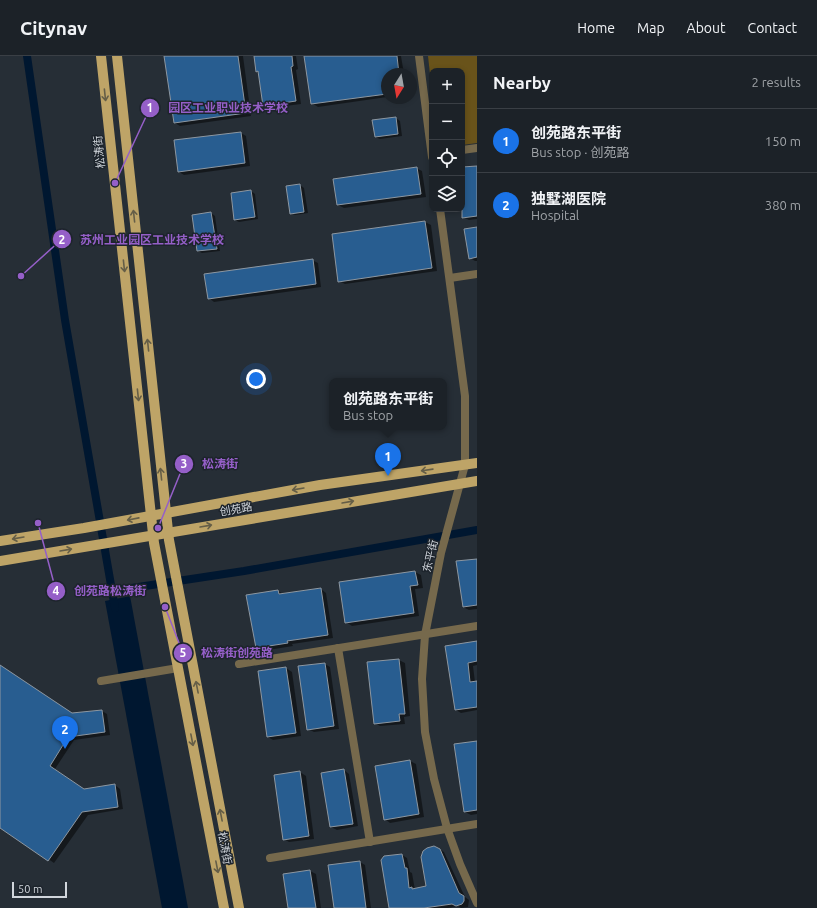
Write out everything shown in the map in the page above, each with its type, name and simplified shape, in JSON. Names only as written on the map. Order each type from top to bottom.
[{"type":"main road","name":"松涛街","points":[[101,56],[153,535],[224,908]]},
{"type":"main road","name":"松涛街","points":[[117,56],[168,532],[173,565],[239,908]]},
{"type":"main road","name":"创苑路","points":[[0,541],[84,528],[320,486],[477,463]]},
{"type":"main road","name":"创苑路","points":[[0,561],[477,481]]},
{"type":"street","points":[[419,56],[430,140]]},
{"type":"street","points":[[465,150],[477,148]]},
{"type":"street","name":"东平街","points":[[440,212],[464,396],[466,465],[441,553],[425,635],[422,679],[425,732],[434,779],[447,828],[460,864],[477,902]]},
{"type":"street","points":[[450,278],[477,274]]},
{"type":"street","points":[[239,664],[477,626]]},
{"type":"street","points":[[338,648],[370,842]]},
{"type":"street","points":[[102,681],[178,668]]},
{"type":"street","points":[[270,858],[477,824]]},
{"type":"shaded area","points":[[428,56],[477,56],[477,143],[465,145],[465,68],[429,68]]},
{"type":"water","points":[[130,596],[188,908],[162,908],[105,601]]},
{"type":"building","points":[[164,56],[238,56],[246,113],[174,123]]},
{"type":"building","points":[[254,56],[292,56],[293,66],[291,67],[296,101],[263,106],[258,71],[256,72]]},
{"type":"building","points":[[304,56],[397,56],[398,68],[381,68],[381,95],[311,104]]},
{"type":"building","points":[[396,117],[398,134],[375,137],[372,120]]},
{"type":"building","points":[[241,132],[245,163],[178,172],[174,140]]},
{"type":"building","points":[[477,166],[477,216],[462,218],[462,212],[465,212],[465,167]]},
{"type":"building","points":[[417,167],[421,194],[337,205],[333,179]]},
{"type":"building","points":[[300,184],[304,212],[290,214],[286,186]]},
{"type":"building","points":[[251,190],[255,217],[234,220],[231,193]]},
{"type":"building","points":[[211,212],[217,249],[197,251],[192,215]]},
{"type":"building","points":[[425,221],[432,268],[338,282],[332,234]]},
{"type":"building","points":[[477,227],[477,257],[469,259],[464,229]]},
{"type":"building","points":[[313,259],[316,284],[208,299],[204,274]]},
{"type":"building","points":[[477,559],[477,605],[463,607],[456,561]]},
{"type":"building","points":[[415,571],[418,585],[410,586],[414,613],[345,623],[339,582]]},
{"type":"building","points":[[321,588],[328,635],[287,641],[288,643],[256,648],[246,595],[278,590],[279,594]]},
{"type":"building","points":[[477,641],[477,661],[468,663],[470,682],[477,681],[477,707],[455,710],[445,646]]},
{"type":"building","points":[[399,659],[405,714],[399,714],[400,721],[374,724],[367,662]]},
{"type":"building","points":[[325,663],[334,726],[307,730],[298,666]]},
{"type":"building","points":[[0,665],[72,713],[102,710],[105,732],[68,737],[50,766],[84,789],[115,784],[118,807],[82,812],[48,861],[0,828]]},
{"type":"building","points":[[286,667],[296,733],[267,737],[258,671]]},
{"type":"building","points":[[477,741],[477,810],[464,812],[454,744]]},
{"type":"building","points":[[410,760],[419,814],[384,820],[375,766]]},
{"type":"building","points":[[344,769],[353,824],[330,827],[321,773]]},
{"type":"building","points":[[300,771],[309,836],[283,840],[274,775]]},
{"type":"building","points":[[434,846],[440,849],[459,893],[464,896],[464,901],[462,904],[456,906],[452,904],[424,908],[389,908],[381,860],[384,856],[402,854],[405,868],[407,868],[409,888],[412,887],[412,889],[426,886],[421,857],[423,851]]},
{"type":"building","points":[[360,861],[366,908],[334,908],[328,865]]},
{"type":"building","points":[[310,870],[316,908],[288,908],[283,874]]},
{"type":"waterway","points":[[27,56],[65,320],[115,608]]},
{"type":"waterway","points":[[112,591],[244,571],[477,530]]},
{"type":"place","name":"园区工业职业技术学校","points":[[115,183]]},
{"type":"place","name":"苏州工业园区工业技术学校","points":[[21,276]]},
{"type":"place","name":"创苑路东平街","points":[[388,476]]},
{"type":"place","name":"创苑路松涛街","points":[[38,523]]},
{"type":"place","name":"松涛街","points":[[158,528]]},
{"type":"place","name":"松涛街创苑路","points":[[165,607]]},
{"type":"place","name":"独墅湖医院","points":[[65,749]]}]
